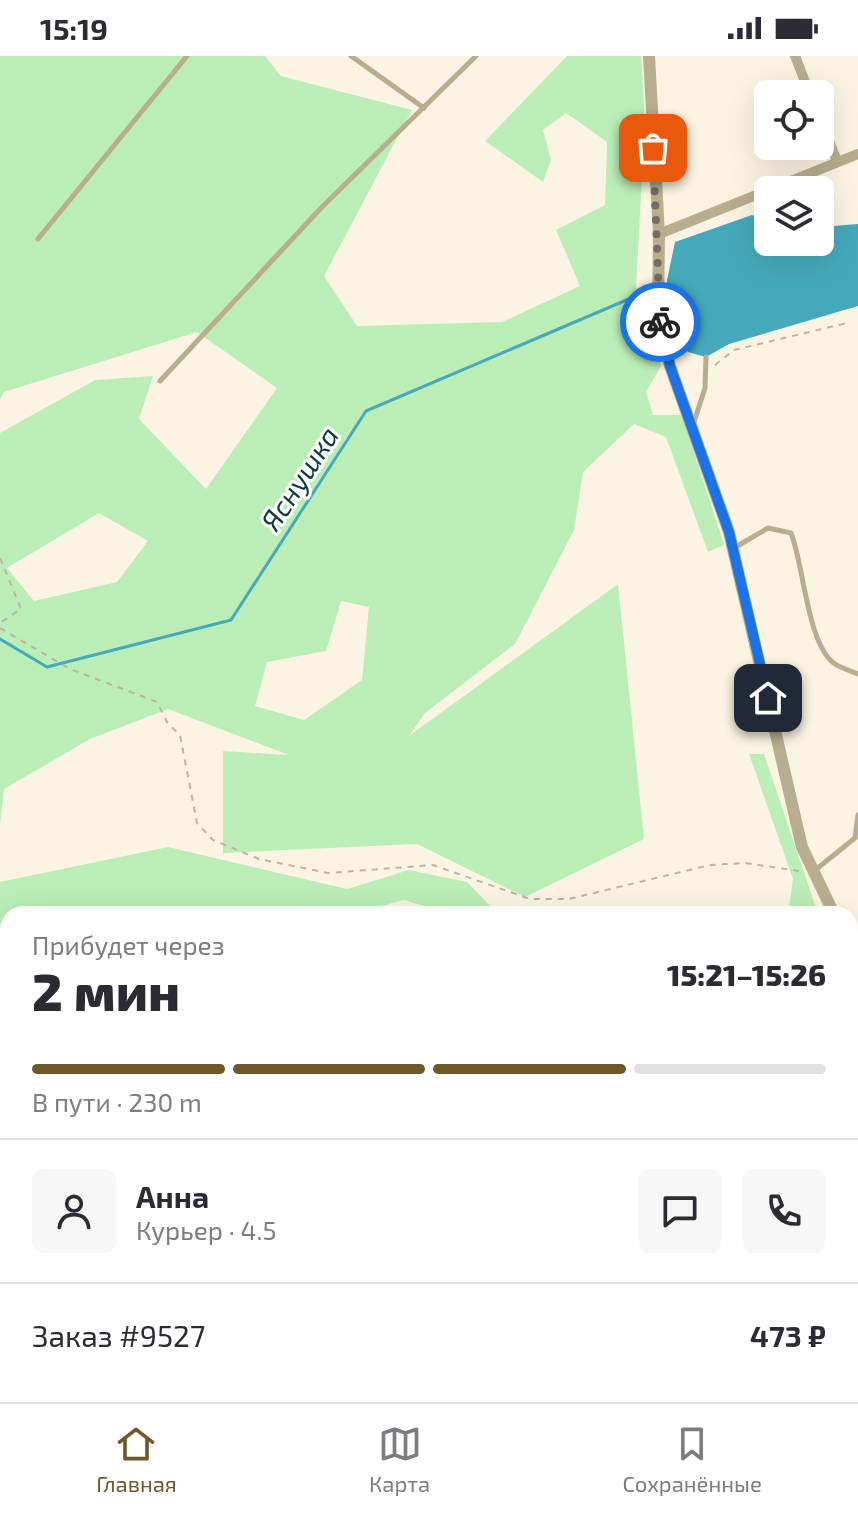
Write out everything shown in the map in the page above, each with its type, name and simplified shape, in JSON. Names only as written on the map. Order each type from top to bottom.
[{"type":"street","points":[[649,56],[659,234],[658,313],[670,366],[733,549],[802,847],[830,906]]},
{"type":"street","points":[[795,56],[804,80]]},
{"type":"street","points":[[834,154],[837,161]]},
{"type":"street","points":[[659,234],[858,154]]},
{"type":"lane","points":[[38,239],[187,56]]},
{"type":"lane","points":[[351,56],[424,108]]},
{"type":"lane","points":[[160,381],[322,207],[476,56]]},
{"type":"lane","points":[[692,427],[705,388],[706,357]]},
{"type":"lane","points":[[733,549],[768,528],[791,533],[799,554],[817,641],[833,663],[858,674]]},
{"type":"lane","points":[[814,871],[856,839],[858,815]]},
{"type":"path","points":[[705,388],[717,362],[734,350],[847,323]]},
{"type":"path","points":[[0,558],[21,609],[0,623]]},
{"type":"path","points":[[0,628],[68,668],[157,702],[168,724],[180,735],[197,823],[213,840],[259,859],[328,873],[433,865],[530,899],[569,899],[710,865],[745,863],[783,871],[814,871]]},
{"type":"green space","points":[[0,56],[265,56],[281,76],[412,110],[324,276],[357,326],[502,322],[580,286],[556,230],[605,205],[607,142],[566,113],[543,130],[551,160],[543,182],[485,141],[567,56],[641,56],[645,121],[635,306],[661,366],[646,392],[653,415],[682,415],[724,545],[708,552],[666,437],[634,424],[583,472],[574,530],[515,644],[425,713],[409,736],[618,584],[644,839],[525,897],[417,844],[223,853],[223,751],[289,755],[168,709],[90,739],[4,789],[0,825],[0,433],[95,380],[153,376],[139,419],[206,489],[277,388],[197,332],[4,392],[0,399]],"holes":[[[99,513],[148,541],[117,582],[34,601],[7,568]],[[341,601],[369,607],[362,680],[304,720],[255,706],[267,662],[326,651]]]},
{"type":"green space","points":[[749,754],[764,754],[815,906],[789,906],[793,879]]},
{"type":"green space","points":[[168,847],[347,889],[409,870],[467,882],[490,906],[423,906],[404,900],[381,906],[0,906],[0,882]]},
{"type":"water","points":[[752,215],[754,256],[834,256],[834,226],[858,224],[858,306],[729,344],[706,357],[688,352],[669,325],[667,280],[675,242]]},
{"type":"waterway","name":"Яснушка","points":[[0,639],[47,667],[231,620],[366,411],[650,290]]},
{"type":"way so far","points":[[653,148],[659,234],[660,322]]},
{"type":"route","points":[[660,322],[670,366],[729,532],[768,698]]}]
